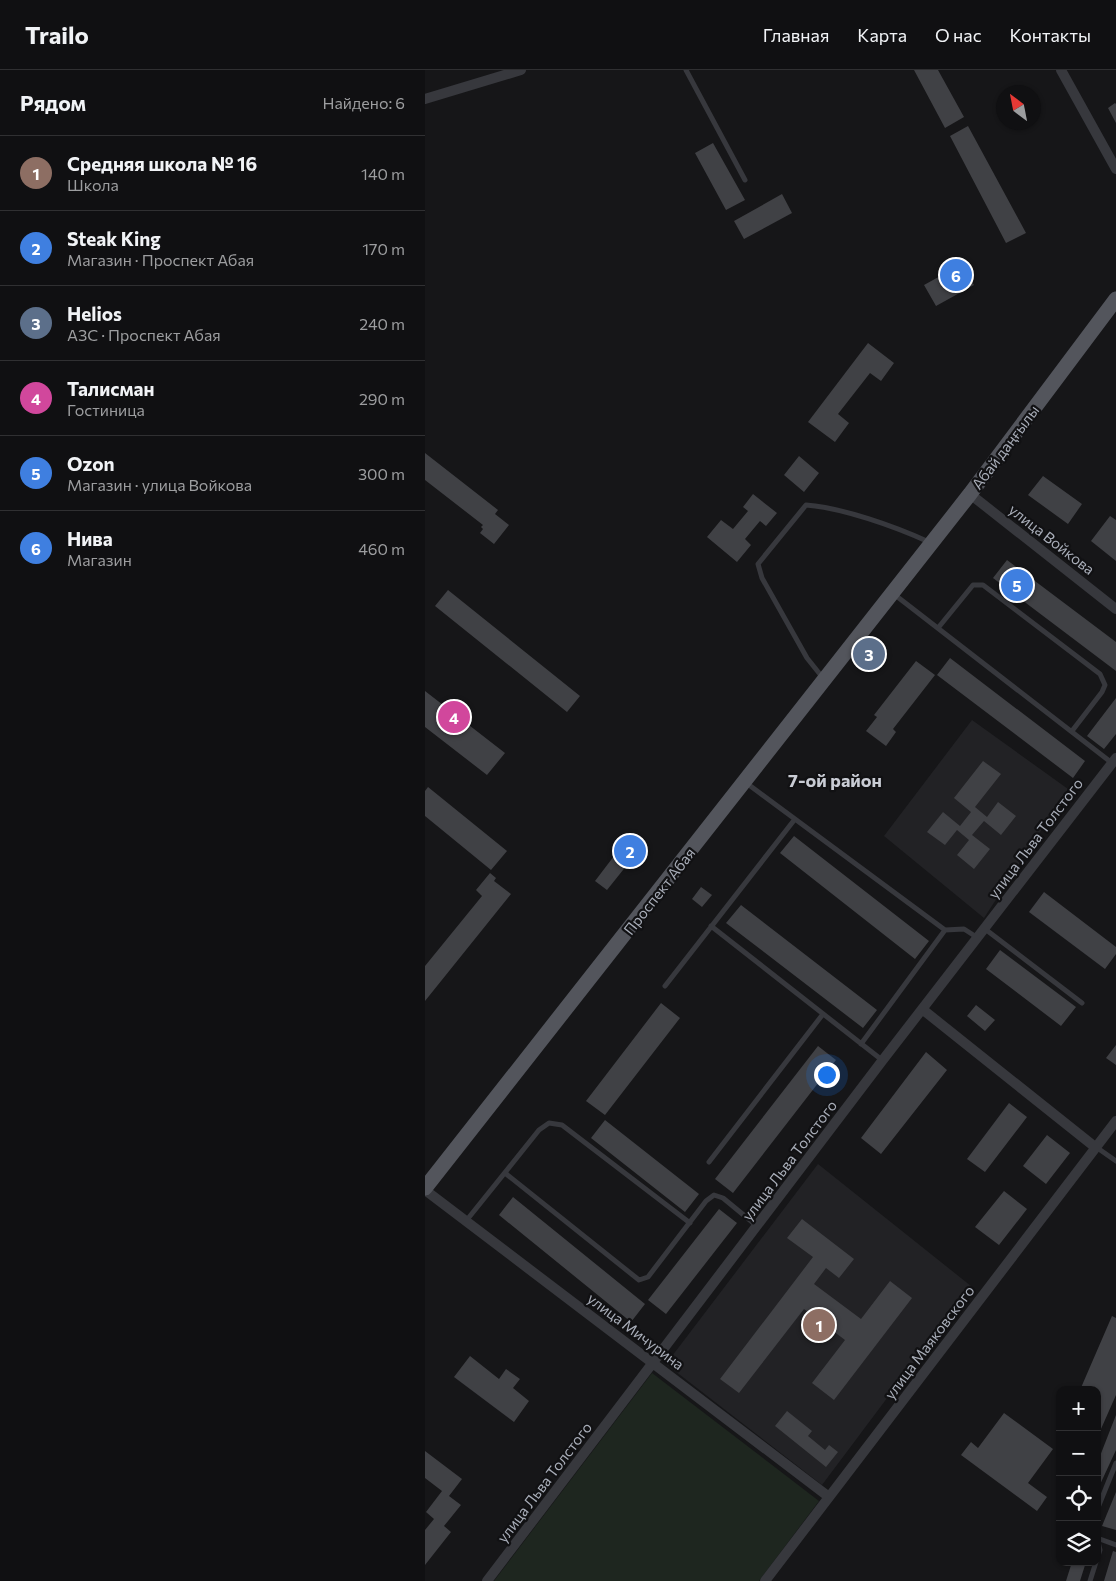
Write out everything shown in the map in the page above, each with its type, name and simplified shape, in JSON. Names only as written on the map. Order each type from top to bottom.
[{"type":"main road","name":"Абай даңғылы","points":[[893,593],[970,494],[1116,299]]},
{"type":"main road","name":"Проспект Абая","points":[[425,1189],[893,593]]},
{"type":"street","points":[[1061,70],[1116,169]]},
{"type":"street","points":[[425,98],[517,71]]},
{"type":"street","name":"улица Войкова","points":[[970,494],[1116,609]]},
{"type":"street","name":"улица Льва Толстого","points":[[487,1581],[1114,760]]},
{"type":"street","points":[[922,1009],[1095,1147]]},
{"type":"street","name":"улица Маяковского","points":[[765,1581],[1116,1121]]},
{"type":"street","name":"улица Мичурина","points":[[425,1189],[829,1497]]},
{"type":"lane","points":[[687,70],[745,180]]},
{"type":"lane","points":[[824,680],[803,649],[762,578],[758,564],[806,505],[823,507],[905,530],[931,543]]},
{"type":"lane","points":[[938,628],[973,584],[983,585],[1100,674],[1105,685],[1102,692],[1072,731]]},
{"type":"lane","points":[[893,593],[1072,731],[1114,760]]},
{"type":"lane","points":[[745,782],[945,930],[964,929],[978,938]]},
{"type":"lane","points":[[665,986],[795,819]]},
{"type":"lane","points":[[711,926],[883,1061]]},
{"type":"lane","points":[[985,929],[1082,1003]]},
{"type":"lane","points":[[861,1044],[945,930]]},
{"type":"lane","points":[[709,1162],[823,1014]]},
{"type":"lane","points":[[467,1221],[539,1130],[549,1123],[562,1125],[690,1223]]},
{"type":"lane","points":[[1095,1147],[1116,1161]]},
{"type":"lane","points":[[505,1173],[639,1280],[647,1277],[706,1201],[714,1195],[723,1198],[757,1226]]},
{"type":"lane","points":[[1101,1500],[1116,1463]]},
{"type":"lane","points":[[1101,1539],[1116,1545]]},
{"type":"lane","points":[[1090,1581],[1095,1566]]},
{"type":"shaded area","points":[[972,720],[1068,789],[984,918],[884,836]]},
{"type":"shaded area","points":[[818,1164],[971,1286],[822,1485],[666,1364]]},
{"type":"shaded area","points":[[652,1373],[819,1501],[759,1581],[494,1581]]},
{"type":"building","points":[[914,70],[938,70],[964,117],[945,128]]},
{"type":"building","points":[[1116,104],[1116,123],[1108,108]]},
{"type":"building","points":[[968,126],[1026,233],[1006,243],[950,136]]},
{"type":"building","points":[[713,143],[745,200],[726,210],[695,153]]},
{"type":"building","points":[[782,194],[792,213],[744,239],[734,221]]},
{"type":"building","points":[[962,264],[974,285],[936,306],[924,285]]},
{"type":"building","points":[[868,343],[894,363],[881,381],[870,373],[838,414],[849,423],[835,442],[808,422]]},
{"type":"building","points":[[425,453],[498,510],[495,514],[509,525],[494,544],[480,533],[483,525],[425,480]]},
{"type":"building","points":[[799,456],[819,473],[804,492],[784,475]]},
{"type":"building","points":[[1043,476],[1082,504],[1068,524],[1028,495]]},
{"type":"building","points":[[753,494],[777,513],[766,526],[760,521],[745,539],[751,545],[737,562],[707,537],[721,520],[733,529],[748,511],[743,507]]},
{"type":"building","points":[[1110,516],[1116,520],[1116,561],[1091,541]]},
{"type":"building","points":[[1007,560],[1116,642],[1116,671],[993,578]]},
{"type":"building","points":[[448,590],[580,696],[567,712],[435,606]]},
{"type":"building","points":[[950,658],[1085,761],[1073,778],[937,675]]},
{"type":"building","points":[[916,661],[935,675],[893,729],[896,732],[886,746],[866,731],[877,717],[874,715]]},
{"type":"building","points":[[425,691],[505,753],[487,775],[425,727]]},
{"type":"building","points":[[1116,698],[1116,734],[1104,749],[1087,736]]},
{"type":"building","points":[[983,761],[1001,774],[975,807],[987,817],[998,802],[1016,816],[1001,835],[984,821],[972,835],[990,849],[974,869],[957,855],[969,840],[957,830],[945,845],[927,832],[943,812],[960,826],[971,812],[954,798]]},
{"type":"building","points":[[428,787],[507,851],[491,870],[425,816],[425,791]]},
{"type":"building","points":[[630,835],[643,845],[607,890],[595,881]]},
{"type":"building","points":[[794,836],[929,941],[915,959],[780,853]]},
{"type":"building","points":[[490,873],[496,878],[494,881],[511,894],[425,1001],[425,966],[482,896],[476,890]]},
{"type":"building","points":[[701,887],[712,895],[702,907],[692,899]]},
{"type":"building","points":[[1044,892],[1116,947],[1116,954],[1105,969],[1029,912]]},
{"type":"building","points":[[741,905],[877,1010],[863,1028],[726,923]]},
{"type":"building","points":[[1000,950],[1076,1007],[1061,1026],[986,969]]},
{"type":"building","points":[[661,1003],[680,1018],[605,1115],[586,1101]]},
{"type":"building","points":[[976,1005],[995,1020],[985,1031],[967,1016]]},
{"type":"building","points":[[1116,1045],[1116,1065],[1106,1058]]},
{"type":"building","points":[[818,1046],[836,1060],[733,1193],[715,1179]]},
{"type":"building","points":[[926,1052],[947,1070],[881,1154],[861,1138]]},
{"type":"building","points":[[1009,1103],[1027,1117],[985,1172],[967,1159]]},
{"type":"building","points":[[605,1120],[699,1194],[685,1212],[591,1138]]},
{"type":"building","points":[[1047,1135],[1070,1153],[1046,1184],[1023,1166]]},
{"type":"building","points":[[1004,1191],[1027,1209],[999,1245],[975,1227]]},
{"type":"building","points":[[513,1197],[645,1304],[631,1322],[499,1215]]},
{"type":"building","points":[[719,1209],[737,1223],[666,1314],[648,1300]]},
{"type":"building","points":[[802,1219],[854,1259],[839,1278],[826,1268],[814,1284],[861,1319],[890,1281],[912,1298],[834,1400],[812,1383],[845,1340],[804,1309],[739,1393],[720,1379],[813,1257],[787,1238]]},
{"type":"building","points":[[1112,1316],[1116,1318],[1116,1395],[1101,1429],[1101,1386],[1082,1386]]},
{"type":"building","points":[[470,1356],[499,1379],[506,1369],[520,1379],[513,1388],[529,1401],[514,1422],[454,1377]]},
{"type":"building","points":[[787,1411],[812,1431],[808,1436],[825,1450],[829,1445],[838,1452],[826,1467],[775,1426]]},
{"type":"building","points":[[1004,1413],[1053,1449],[1028,1483],[1047,1497],[1037,1511],[961,1455],[971,1442],[978,1448]]},
{"type":"building","points":[[1116,1415],[1116,1450],[1101,1482],[1101,1453]]},
{"type":"building","points":[[425,1451],[462,1479],[449,1496],[461,1505],[444,1526],[451,1532],[425,1565],[425,1530],[434,1519],[426,1512],[442,1491],[425,1478]]},
{"type":"building","points":[[1116,1492],[1116,1530],[1102,1526]]},
{"type":"building","points":[[1113,1551],[1116,1552],[1116,1581],[1104,1581]]},
{"type":"building","points":[[1071,1566],[1085,1566],[1080,1581],[1066,1581]]},
{"type":"place","name":"Нива","points":[[956,275]]},
{"type":"place","name":"Ozon","points":[[1017,585]]},
{"type":"place","name":"Helios","points":[[869,654]]},
{"type":"place","name":"Талисман","points":[[454,717]]},
{"type":"place","name":"Steak King","points":[[630,851]]},
{"type":"place","name":"Средняя школа № 16","points":[[819,1325]]},
{"type":"district","name":"7-ой район","points":[[835,780]]}]
